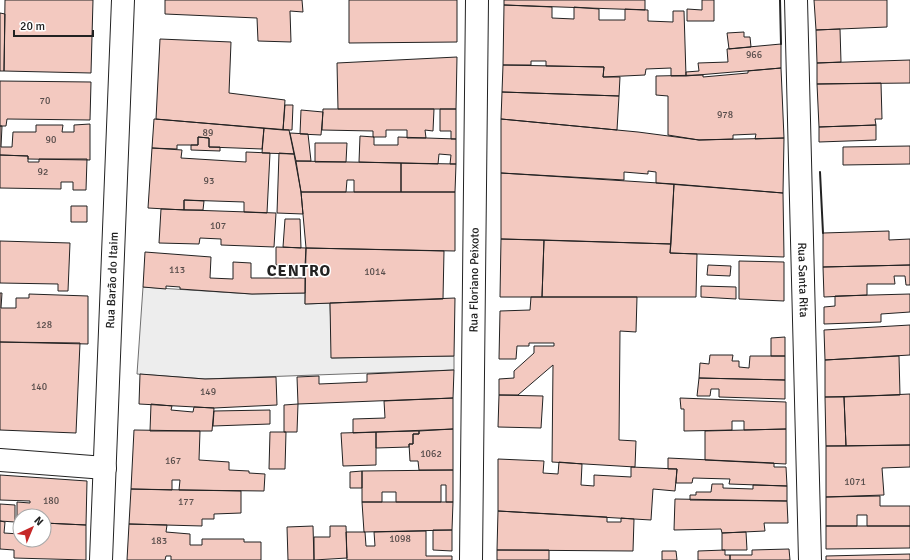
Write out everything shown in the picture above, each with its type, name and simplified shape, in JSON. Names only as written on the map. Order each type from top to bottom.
[{"type":"street","name":"Rua Barão do Itaim","points":[[101,560],[123,0]]},
{"type":"street","name":"Rua Floriano Peixoto","points":[[471,560],[477,0]]},
{"type":"street","name":"Rua Santa Rita","points":[[796,0],[810,560]]},
{"type":"street","points":[[0,460],[105,468]]},
{"type":"shaded area","points":[[143,287],[252,294],[305,293],[305,304],[330,303],[332,358],[454,356],[454,370],[205,379],[137,374]]},
{"type":"building","points":[[5,0],[93,0],[91,73],[4,71]]},
{"type":"building","points":[[165,0],[302,0],[303,12],[290,11],[291,42],[258,41],[257,18],[165,14]]},
{"type":"building","points":[[349,0],[457,0],[457,42],[349,43]]},
{"type":"building","points":[[504,0],[645,0],[645,10],[504,5]]},
{"type":"building","points":[[702,0],[714,0],[714,21],[687,21],[687,9],[702,10]]},
{"type":"building","points":[[814,0],[887,0],[887,27],[816,30]]},
{"type":"building","points":[[504,5],[552,7],[552,18],[574,19],[574,7],[599,9],[599,20],[625,20],[625,9],[648,10],[648,21],[673,22],[673,11],[684,11],[686,76],[671,76],[671,68],[646,69],[645,75],[603,77],[604,67],[546,66],[546,61],[531,61],[531,65],[503,65]]},
{"type":"building","points":[[0,13],[5,14],[4,71],[0,71]]},
{"type":"building","points":[[840,29],[841,62],[817,63],[816,30]]},
{"type":"building","points":[[744,32],[744,37],[750,37],[751,47],[729,49],[727,33]]},
{"type":"building","points":[[160,39],[231,42],[229,93],[285,100],[283,130],[156,119]]},
{"type":"building","points":[[781,44],[781,68],[686,76],[686,72],[699,71],[698,63],[728,62],[727,49]]},
{"type":"building","points":[[457,57],[456,109],[338,109],[337,63]]},
{"type":"building","points":[[910,60],[910,83],[817,84],[817,63]]},
{"type":"building","points":[[503,65],[604,67],[603,77],[620,77],[619,96],[502,92]]},
{"type":"building","points":[[781,68],[784,138],[755,139],[756,134],[733,135],[733,139],[699,140],[668,135],[668,96],[656,95],[656,76],[703,75],[703,77]]},
{"type":"building","points":[[0,81],[91,82],[90,120],[7,119],[6,126],[0,126]]},
{"type":"building","points":[[881,83],[882,119],[875,119],[876,125],[819,127],[817,84]]},
{"type":"building","points":[[502,92],[619,96],[617,130],[501,119]]},
{"type":"building","points":[[285,105],[293,105],[292,130],[283,130]]},
{"type":"building","points":[[323,109],[434,109],[433,131],[425,130],[426,138],[407,138],[407,130],[386,130],[386,137],[373,137],[373,131],[322,130]]},
{"type":"building","points":[[440,109],[456,109],[456,139],[451,139],[451,131],[440,131]]},
{"type":"building","points":[[301,110],[323,112],[321,135],[300,134]]},
{"type":"building","points":[[154,119],[264,128],[262,149],[209,147],[209,138],[198,137],[198,145],[177,145],[177,149],[152,148]]},
{"type":"building","points":[[501,119],[638,132],[699,140],[784,138],[783,193],[656,183],[656,172],[648,171],[648,174],[624,172],[624,180],[501,173]]},
{"type":"building","points":[[90,124],[90,160],[28,159],[28,156],[0,155],[0,126],[2,126],[1,147],[12,147],[13,132],[36,132],[36,125],[63,125],[62,132],[74,132],[74,125]]},
{"type":"building","points":[[876,125],[876,140],[819,142],[819,127]]},
{"type":"building","points":[[264,128],[289,130],[294,154],[262,153]]},
{"type":"building","points":[[290,133],[308,134],[311,161],[296,161]]},
{"type":"building","points":[[360,136],[374,137],[374,145],[398,145],[398,137],[456,139],[456,164],[450,164],[451,155],[439,154],[438,164],[359,162]]},
{"type":"building","points":[[198,137],[209,138],[209,147],[220,147],[220,151],[191,150],[191,145],[198,145]]},
{"type":"building","points":[[315,143],[347,143],[346,162],[315,162]]},
{"type":"building","points":[[910,146],[910,164],[843,165],[843,147]]},
{"type":"building","points":[[152,148],[182,150],[181,158],[246,162],[246,152],[270,153],[267,213],[244,212],[244,202],[184,200],[184,210],[148,208]]},
{"type":"building","points":[[279,153],[294,154],[301,192],[303,214],[277,213]]},
{"type":"building","points":[[0,155],[28,156],[28,162],[39,162],[39,159],[87,159],[86,190],[73,190],[73,182],[61,182],[61,189],[0,188]]},
{"type":"building","points":[[296,161],[401,163],[401,192],[354,192],[354,180],[347,180],[346,192],[301,192]]},
{"type":"building","points":[[401,163],[456,164],[455,192],[401,192]]},
{"type":"building","points":[[501,173],[674,184],[671,244],[501,239]]},
{"type":"building","points":[[674,184],[783,193],[784,257],[670,253]]},
{"type":"building","points":[[301,192],[455,192],[455,251],[306,248]]},
{"type":"building","points":[[184,200],[204,201],[203,210],[184,210]]},
{"type":"building","points":[[71,206],[87,206],[87,222],[71,222]]},
{"type":"building","points":[[161,209],[276,213],[274,247],[221,245],[221,239],[200,238],[199,244],[159,243]]},
{"type":"building","points":[[285,219],[300,219],[301,248],[283,247]]},
{"type":"building","points":[[889,231],[889,240],[910,239],[910,265],[823,267],[823,233]]},
{"type":"building","points":[[501,239],[544,240],[542,297],[500,297]]},
{"type":"building","points":[[544,240],[671,244],[670,253],[697,254],[696,297],[542,297]]},
{"type":"building","points":[[0,241],[70,243],[68,291],[58,291],[58,284],[0,283]]},
{"type":"building","points":[[276,247],[306,248],[305,266],[276,265]]},
{"type":"building","points":[[306,248],[444,251],[443,299],[305,304]]},
{"type":"building","points":[[145,252],[211,257],[210,278],[233,279],[233,262],[251,263],[251,278],[305,278],[305,293],[252,294],[180,289],[180,287],[166,286],[166,289],[143,287]]},
{"type":"building","points":[[739,261],[784,262],[784,301],[739,299]]},
{"type":"building","points":[[708,265],[731,266],[730,276],[707,275]]},
{"type":"building","points":[[910,265],[910,285],[906,285],[905,276],[894,276],[895,284],[867,284],[867,295],[824,297],[823,267]]},
{"type":"building","points":[[701,286],[736,287],[736,299],[701,297]]},
{"type":"building","points":[[0,293],[2,293],[1,308],[16,308],[16,298],[29,298],[29,294],[88,296],[88,344],[0,342]]},
{"type":"building","points":[[910,294],[910,312],[881,314],[881,322],[824,324],[824,307],[835,306],[835,296]]},
{"type":"building","points":[[531,297],[637,297],[636,332],[620,331],[619,440],[636,441],[635,467],[552,462],[553,365],[518,395],[499,395],[499,379],[514,378],[514,371],[534,353],[534,346],[554,346],[554,343],[529,343],[529,346],[517,346],[516,359],[499,359],[500,311],[530,310]]},
{"type":"building","points":[[455,298],[454,356],[331,358],[330,303]]},
{"type":"building","points":[[910,325],[910,355],[825,360],[824,330]]},
{"type":"building","points":[[785,337],[785,356],[771,356],[771,338]]},
{"type":"building","points":[[0,342],[80,343],[76,433],[0,430]]},
{"type":"building","points":[[710,355],[733,355],[732,361],[739,361],[739,367],[749,368],[750,356],[785,356],[785,380],[699,378],[700,363],[709,364]]},
{"type":"building","points":[[899,356],[900,395],[825,397],[825,360]]},
{"type":"building","points":[[454,370],[453,398],[298,404],[297,377],[319,376],[319,384],[367,382],[367,374]]},
{"type":"building","points":[[140,374],[205,379],[276,377],[277,405],[214,408],[139,404]]},
{"type":"building","points":[[699,378],[785,380],[785,399],[719,397],[719,389],[711,389],[710,396],[697,396]]},
{"type":"building","points":[[910,394],[910,445],[846,446],[844,397]]},
{"type":"building","points":[[499,395],[543,396],[541,428],[498,427]]},
{"type":"building","points":[[825,397],[844,397],[846,446],[826,446]]},
{"type":"building","points":[[453,398],[453,429],[353,433],[353,419],[385,418],[384,401]]},
{"type":"building","points":[[680,398],[786,402],[786,429],[744,430],[744,421],[732,421],[732,430],[684,431],[684,409],[681,409]]},
{"type":"building","points":[[151,404],[172,406],[171,410],[193,412],[194,407],[214,408],[212,431],[150,431]]},
{"type":"building","points":[[298,404],[297,432],[284,432],[284,405]]},
{"type":"building","points":[[270,410],[270,424],[213,426],[214,411]]},
{"type":"building","points":[[453,429],[453,470],[419,470],[418,461],[410,461],[409,444],[413,444],[413,434],[419,434],[419,431]]},
{"type":"building","points":[[786,429],[786,464],[705,460],[705,431]]},
{"type":"building","points":[[134,430],[200,431],[199,460],[229,462],[229,470],[249,471],[249,473],[265,474],[264,491],[179,490],[180,480],[172,480],[172,490],[131,489]]},
{"type":"building","points":[[419,431],[419,434],[413,434],[413,444],[409,444],[409,447],[376,448],[376,432]]},
{"type":"building","points":[[270,432],[286,432],[285,469],[269,469]]},
{"type":"building","points":[[376,432],[376,465],[343,466],[341,433]]},
{"type":"building","points":[[910,445],[910,467],[882,468],[884,495],[826,497],[826,446]]},
{"type":"building","points":[[668,458],[774,463],[774,467],[786,467],[787,486],[729,484],[730,479],[693,478],[692,483],[676,483],[677,469],[668,469]]},
{"type":"building","points":[[498,459],[544,461],[543,473],[558,474],[559,462],[582,464],[581,485],[594,486],[594,475],[631,477],[631,467],[677,469],[675,491],[653,489],[651,520],[498,511]]},
{"type":"building","points":[[453,470],[453,502],[446,502],[446,485],[441,485],[441,502],[396,502],[396,492],[382,492],[382,502],[362,502],[362,471]]},
{"type":"building","points":[[362,471],[362,488],[350,488],[350,472]]},
{"type":"building","points":[[0,475],[87,481],[86,525],[52,523],[52,508],[17,508],[17,502],[30,503],[30,501],[0,500]]},
{"type":"building","points":[[712,484],[723,484],[723,488],[753,489],[753,485],[787,486],[787,501],[690,500],[690,495],[696,495],[696,492],[711,492]]},
{"type":"building","points":[[131,489],[241,491],[241,513],[214,514],[214,519],[202,519],[202,526],[129,524]]},
{"type":"building","points":[[880,496],[880,506],[910,506],[910,526],[867,526],[867,515],[857,515],[857,526],[826,526],[826,497]]},
{"type":"building","points":[[675,499],[787,501],[788,523],[764,523],[765,531],[722,533],[721,529],[674,530]]},
{"type":"building","points":[[362,502],[453,502],[452,530],[364,532]]},
{"type":"building","points":[[0,504],[15,505],[15,508],[12,508],[12,522],[0,521]]},
{"type":"building","points":[[498,511],[607,517],[607,522],[621,522],[621,518],[634,519],[633,551],[497,550]]},
{"type":"building","points":[[0,521],[5,522],[4,533],[12,534],[12,548],[52,548],[52,523],[86,525],[86,560],[14,558],[14,550],[0,549]]},
{"type":"building","points":[[129,524],[167,525],[166,532],[190,534],[190,545],[202,545],[202,539],[244,539],[244,542],[261,542],[261,560],[171,560],[171,556],[166,556],[165,560],[127,560]]},
{"type":"building","points":[[313,526],[314,560],[288,560],[287,527]]},
{"type":"building","points":[[330,526],[346,526],[347,558],[314,560],[314,537],[330,537]]},
{"type":"building","points":[[826,526],[910,526],[910,548],[826,549]]},
{"type":"building","points":[[433,530],[452,530],[452,551],[433,550]]},
{"type":"building","points":[[426,531],[426,556],[452,556],[452,560],[347,560],[346,532],[365,532],[366,546],[375,546],[374,532]]},
{"type":"building","points":[[746,532],[747,550],[722,550],[722,533]]},
{"type":"building","points":[[789,549],[790,560],[730,560],[730,555],[752,555],[752,550]]},
{"type":"building","points":[[497,550],[549,550],[549,560],[497,560]]},
{"type":"building","points":[[725,550],[725,555],[730,555],[730,560],[698,560],[698,551]]},
{"type":"building","points":[[662,551],[676,551],[677,560],[662,560]]},
{"type":"building","points":[[910,554],[910,560],[826,560],[826,556]]},
{"type":"wall","points":[[780,0],[781,44]]},
{"type":"wall","points":[[820,172],[823,233]]},
{"type":"district","name":"CENTRO","points":[[299,271]]}]
